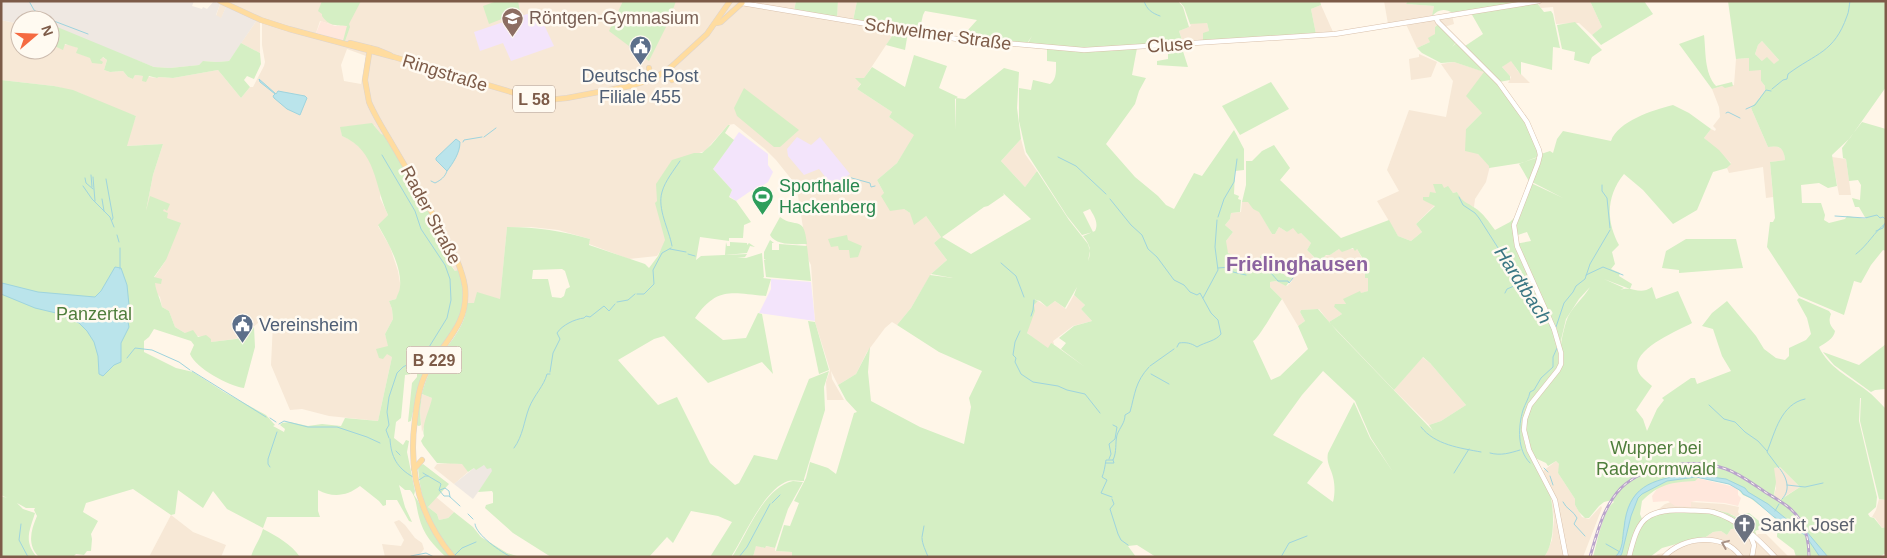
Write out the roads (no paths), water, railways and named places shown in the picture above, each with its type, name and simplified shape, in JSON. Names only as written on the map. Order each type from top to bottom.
[{"type":"main road","name":"Ringstraße","points":[[220,1],[261,20],[312,36],[347,44],[352,43],[497,89],[540,100],[567,98],[648,81],[671,67],[707,34],[730,1]]},
{"type":"main road","name":"Cluse","points":[[1136,47],[1355,31],[1539,1]]},
{"type":"main road","points":[[716,23],[722,22],[742,3]]},
{"type":"main road","name":"Schwelmer Straße","points":[[742,3],[972,41],[1075,50],[1136,47]]},
{"type":"main road","points":[[1436,18],[1499,83],[1527,122],[1539,150],[1540,160],[1515,222],[1514,233],[1517,246],[1559,345],[1562,360],[1559,368],[1532,401],[1525,419],[1526,440],[1555,500],[1566,557]]},
{"type":"main road","name":"Rader Straße","points":[[371,50],[365,80],[370,105],[445,236],[459,265],[464,286],[465,302],[458,325],[429,368],[420,388],[414,422],[413,460]]},
{"type":"main road","points":[[671,67],[669,75],[672,80]]},
{"type":"main road","points":[[648,81],[649,68]]},
{"type":"main road","points":[[413,460],[422,460],[414,469]]},
{"type":"main road","name":"B 229","points":[[413,460],[417,489],[430,525],[453,557]]},
{"type":"main road","points":[[1629,557],[1635,534],[1641,524],[1654,513],[1694,510],[1713,512],[1727,518],[1749,532],[1775,557]]},
{"type":"main road","points":[[1749,532],[1754,543],[1752,556]]},
{"type":"main road","points":[[1664,557],[1673,548],[1684,543],[1704,540],[1727,544],[1736,550],[1741,557]]},
{"type":"water","points":[[259,79],[276,94],[278,91],[305,96],[307,98],[300,115],[287,109],[274,98],[275,94],[260,82]]},
{"type":"water","points":[[456,139],[460,142],[459,150],[447,171],[436,158]]},
{"type":"water","points":[[115,267],[121,268],[127,285],[129,305],[127,317],[129,327],[121,343],[121,362],[114,365],[103,376],[99,374],[98,356],[94,342],[79,323],[1,294],[2,283],[38,292],[95,297],[101,291]]},
{"type":"water","points":[[1688,474],[1726,479],[1745,488],[1795,526],[1806,531],[1828,557],[1820,557],[1805,535],[1774,517],[1741,491],[1729,484],[1696,477],[1667,481],[1642,494],[1638,498],[1631,516],[1622,553],[1620,557],[1615,557],[1621,547],[1626,514],[1636,494],[1663,479]]},
{"type":"waterway","points":[[29,1],[34,10]]},
{"type":"waterway","points":[[1144,1],[1150,11],[1160,16]]},
{"type":"waterway","points":[[1772,89],[1787,79],[1788,74],[1830,45],[1842,28],[1848,14],[1850,1]]},
{"type":"waterway","points":[[60,23],[88,34]]},
{"type":"waterway","points":[[1746,109],[1755,105],[1766,90],[1771,91]]},
{"type":"waterway","points":[[1726,113],[1728,112],[1740,118]]},
{"type":"waterway","points":[[484,137],[496,128]]},
{"type":"waterway","points":[[463,142],[464,140],[482,137]]},
{"type":"waterway","points":[[382,155],[415,211],[421,229],[445,265],[450,279],[451,300],[447,318],[426,352],[397,373],[389,397],[387,412],[389,425],[386,430],[389,438]]},
{"type":"waterway","points":[[1058,157],[1076,166],[1106,194]]},
{"type":"waterway","points":[[1218,217],[1224,199],[1234,182],[1237,159]]},
{"type":"waterway","points":[[672,246],[662,212],[661,199],[665,184],[680,161]]},
{"type":"waterway","points":[[431,181],[435,183],[439,181],[447,171]]},
{"type":"waterway","points":[[91,175],[92,187]]},
{"type":"waterway","points":[[93,177],[95,201]]},
{"type":"waterway","points":[[848,177],[870,183],[871,187],[875,186]]},
{"type":"waterway","points":[[85,178],[86,183],[93,189]]},
{"type":"waterway","points":[[106,179],[112,220]]},
{"type":"waterway","points":[[1602,185],[1602,191],[1607,198],[1610,228]]},
{"type":"waterway","points":[[83,186],[92,199],[110,217],[114,227]]},
{"type":"waterway","name":"Hardtbach","points":[[1459,197],[1463,205],[1479,218],[1546,315]]},
{"type":"waterway","points":[[102,199],[104,211]]},
{"type":"waterway","points":[[1110,199],[1131,225],[1142,235],[1148,249],[1157,257],[1174,280],[1184,285],[1190,292],[1197,295],[1200,293],[1211,313],[1218,320],[1221,334],[1216,338],[1197,347],[1184,343],[1179,343],[1177,347]]},
{"type":"waterway","points":[[1835,216],[1865,218],[1877,215],[1886,220]]},
{"type":"waterway","points":[[1203,298],[1218,270],[1215,247],[1217,220]]},
{"type":"waterway","points":[[1876,231],[1883,228],[1885,223]]},
{"type":"waterway","points":[[1856,254],[1886,223]]},
{"type":"waterway","points":[[1556,327],[1564,303],[1576,286],[1585,279],[1590,264],[1610,230]]},
{"type":"waterway","points":[[117,235],[119,242]]},
{"type":"waterway","points":[[120,248],[120,269]]},
{"type":"waterway","points":[[637,294],[644,294],[654,284],[653,270],[662,253],[671,248]]},
{"type":"waterway","points":[[670,249],[686,252]]},
{"type":"waterway","points":[[688,254],[695,256]]},
{"type":"waterway","points":[[1001,263],[1016,276],[1024,297]]},
{"type":"waterway","points":[[1248,273],[1251,267],[1260,266],[1266,269],[1278,281],[1288,281],[1289,283],[1293,278]]},
{"type":"waterway","points":[[1218,268],[1230,267],[1233,272],[1246,275]]},
{"type":"waterway","points":[[1586,275],[1603,267],[1623,275]]},
{"type":"waterway","points":[[1505,293],[1507,289],[1521,283]]},
{"type":"waterway","points":[[617,302],[628,300],[635,294]]},
{"type":"waterway","points":[[1031,316],[1034,300]]},
{"type":"waterway","points":[[550,372],[553,353],[560,339],[557,333],[559,330],[573,321],[586,316],[590,317],[604,306],[609,311],[615,304]]},
{"type":"waterway","name":"Hardtbach","points":[[1550,326],[1554,333]]},
{"type":"waterway","points":[[1020,331],[1015,342],[1013,355],[1016,358],[1015,362],[1021,374],[1033,382],[1058,386],[1085,394],[1100,413]]},
{"type":"waterway","points":[[127,358],[135,348],[152,350],[179,362],[190,370]]},
{"type":"waterway","name":"Hardtbach","points":[[1530,463],[1521,445],[1521,417],[1530,392],[1534,390],[1541,378],[1553,367],[1553,357],[1557,348]]},
{"type":"waterway","points":[[1150,366],[1174,349]]},
{"type":"waterway","points":[[1112,497],[1101,493],[1107,480],[1102,477],[1106,460],[1113,460],[1117,435],[1125,415],[1130,412],[1138,383],[1149,367]]},
{"type":"waterway","points":[[192,371],[266,417]]},
{"type":"waterway","points":[[514,448],[531,403],[544,383],[547,374],[550,374]]},
{"type":"waterway","points":[[1151,374],[1169,384]]},
{"type":"waterway","points":[[1779,468],[1767,452],[1773,436],[1780,420],[1790,407],[1805,399]]},
{"type":"waterway","points":[[1709,405],[1724,419],[1735,422],[1767,451]]},
{"type":"waterway","points":[[270,418],[276,422]]},
{"type":"waterway","points":[[279,424],[284,421],[308,427],[337,427],[380,443]]},
{"type":"waterway","points":[[1109,459],[1111,454],[1109,444],[1115,439],[1117,427],[1113,425]]},
{"type":"waterway","points":[[1421,427],[1433,438],[1441,442],[1481,452]]},
{"type":"waterway","points":[[270,467],[268,459],[277,432]]},
{"type":"waterway","points":[[390,439],[393,457],[399,466],[413,477]]},
{"type":"waterway","points":[[1454,473],[1469,449]]},
{"type":"waterway","points":[[1490,453],[1502,454],[1520,450]]},
{"type":"waterway","points":[[396,451],[400,455]]},
{"type":"waterway","points":[[1106,463],[1114,463],[1113,460]]},
{"type":"waterway","name":"Hardtbach","points":[[1544,468],[1548,472]]},
{"type":"waterway","points":[[1780,469],[1785,476],[1787,484],[1786,492],[1782,499]]},
{"type":"waterway","points":[[423,473],[440,483],[439,490],[444,496],[449,496],[460,506]]},
{"type":"waterway","points":[[419,480],[428,476]]},
{"type":"waterway","name":"Hardtbach","points":[[1550,476],[1553,485]]},
{"type":"waterway","points":[[1787,485],[1805,487],[1823,483]]},
{"type":"waterway","points":[[440,490],[445,488],[449,491],[450,497]]},
{"type":"waterway","points":[[772,503],[780,495]]},
{"type":"waterway","points":[[1112,499],[1114,504],[1110,509],[1118,534],[1121,540],[1128,545]]},
{"type":"waterway","name":"Hardtbach","points":[[1563,502],[1576,516],[1574,524],[1585,536]]},
{"type":"waterway","points":[[739,557],[747,547],[770,504]]},
{"type":"waterway","points":[[1775,511],[1779,504]]},
{"type":"waterway","points":[[468,514],[473,519]]},
{"type":"waterway","points":[[21,524],[19,540],[28,557]]},
{"type":"waterway","points":[[475,524],[484,538],[511,557]]},
{"type":"waterway","points":[[922,537],[924,526]]},
{"type":"waterway","points":[[1281,557],[1289,543],[1307,536]]},
{"type":"waterway","points":[[922,538],[928,557]]},
{"type":"waterway","points":[[455,555],[462,548],[476,542]]},
{"type":"waterway","name":"Hardtbach","points":[[1606,544],[1620,552]]},
{"type":"waterway","points":[[411,556],[426,553],[434,557]]},
{"type":"railway","points":[[1590,557],[1605,512],[1621,488],[1643,473],[1671,465],[1685,464],[1700,464],[1731,471],[1784,504],[1797,515],[1802,524],[1809,547],[1809,557]]},
{"type":"place","name":"Röntgen-Gymnasium","points":[[513,37]]},
{"type":"place","name":"Deutsche Post Filiale 455","points":[[640,65]]},
{"type":"place","name":"Sporthalle Hackenberg","points":[[763,215]]},
{"type":"place","name":"Vereinsheim","points":[[243,344]]},
{"type":"place","name":"Sankt Josef","points":[[1744,544]]},
{"type":"district","name":"Frielinghausen","points":[[1297,264]]},
{"type":"park label","name":"Panzertal","points":[[94,314]]},
{"type":"park label","name":"Wupper bei Radevormwald","points":[[1656,458]]}]
